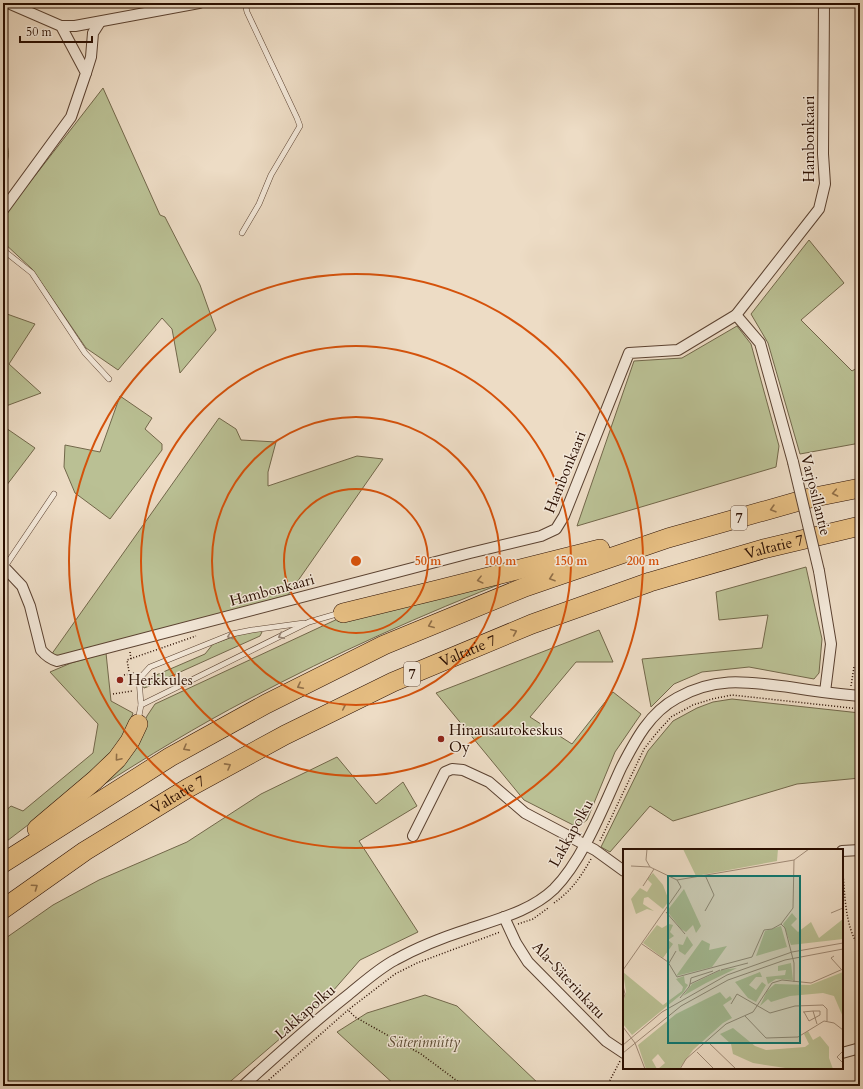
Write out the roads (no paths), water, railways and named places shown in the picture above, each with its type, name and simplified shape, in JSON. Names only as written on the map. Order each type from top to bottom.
[{"type":"highway","name":"7","points":[[3,862],[170,757],[266,704],[384,645],[525,587],[668,538],[810,498],[860,488]]},
{"type":"highway","name":"Valtatie 7","points":[[3,910],[85,851],[188,788],[285,735],[393,682],[532,624],[650,582],[763,549],[860,526]]},
{"type":"highway","points":[[343,613],[604,548],[668,538]]},
{"type":"highway","points":[[3,856],[95,780],[117,759],[130,741],[138,724]]},
{"type":"street","points":[[8,3],[61,26],[75,26],[100,22],[199,3]]},
{"type":"street","name":"Hambonkaari","points":[[4,567],[22,586],[30,606],[41,650],[45,656],[51,660],[57,661],[549,533],[556,529],[564,516],[629,354],[678,350],[736,315],[819,209],[825,184],[823,154],[824,3]]},
{"type":"street","points":[[3,210],[71,117],[91,57],[93,33],[100,22]]},
{"type":"street","points":[[61,26],[86,73]]},
{"type":"street","name":"Varjosillantie","points":[[736,315],[760,343],[793,462],[819,571],[831,644],[825,692]]},
{"type":"street","name":"Lakkapolku","points":[[242,1086],[377,971],[395,960],[432,943],[504,918],[534,904],[552,891],[569,871],[585,845],[636,738],[653,717],[676,698],[708,685],[723,682],[744,681],[855,696]]},
{"type":"street","points":[[413,836],[445,772],[452,769],[463,770],[489,782],[525,813],[595,850],[623,870]]},
{"type":"street","points":[[843,852],[860,850]]},
{"type":"street","name":"Ala-Säterinkatu","points":[[504,918],[516,943],[528,962],[606,1041],[623,1055]]},
{"type":"street","points":[[843,1053],[860,1048]]},
{"type":"lane","points":[[242,233],[259,204],[271,175],[300,126],[247,12],[245,3]]},
{"type":"lane","points":[[3,250],[32,273],[81,347],[109,379]]},
{"type":"lane","points":[[4,567],[54,494]]},
{"type":"lane","points":[[138,724],[141,705],[140,679],[150,667],[232,634],[309,622],[343,613]]},
{"type":"lane","points":[[141,705],[309,622]]},
{"type":"place","name":"Herkkules","points":[[120,680]]},
{"type":"place","name":"Hinausautokeskus Oy","points":[[441,739]]},
{"type":"park label","name":"Säterinniitty","points":[[424,1042]]}]
